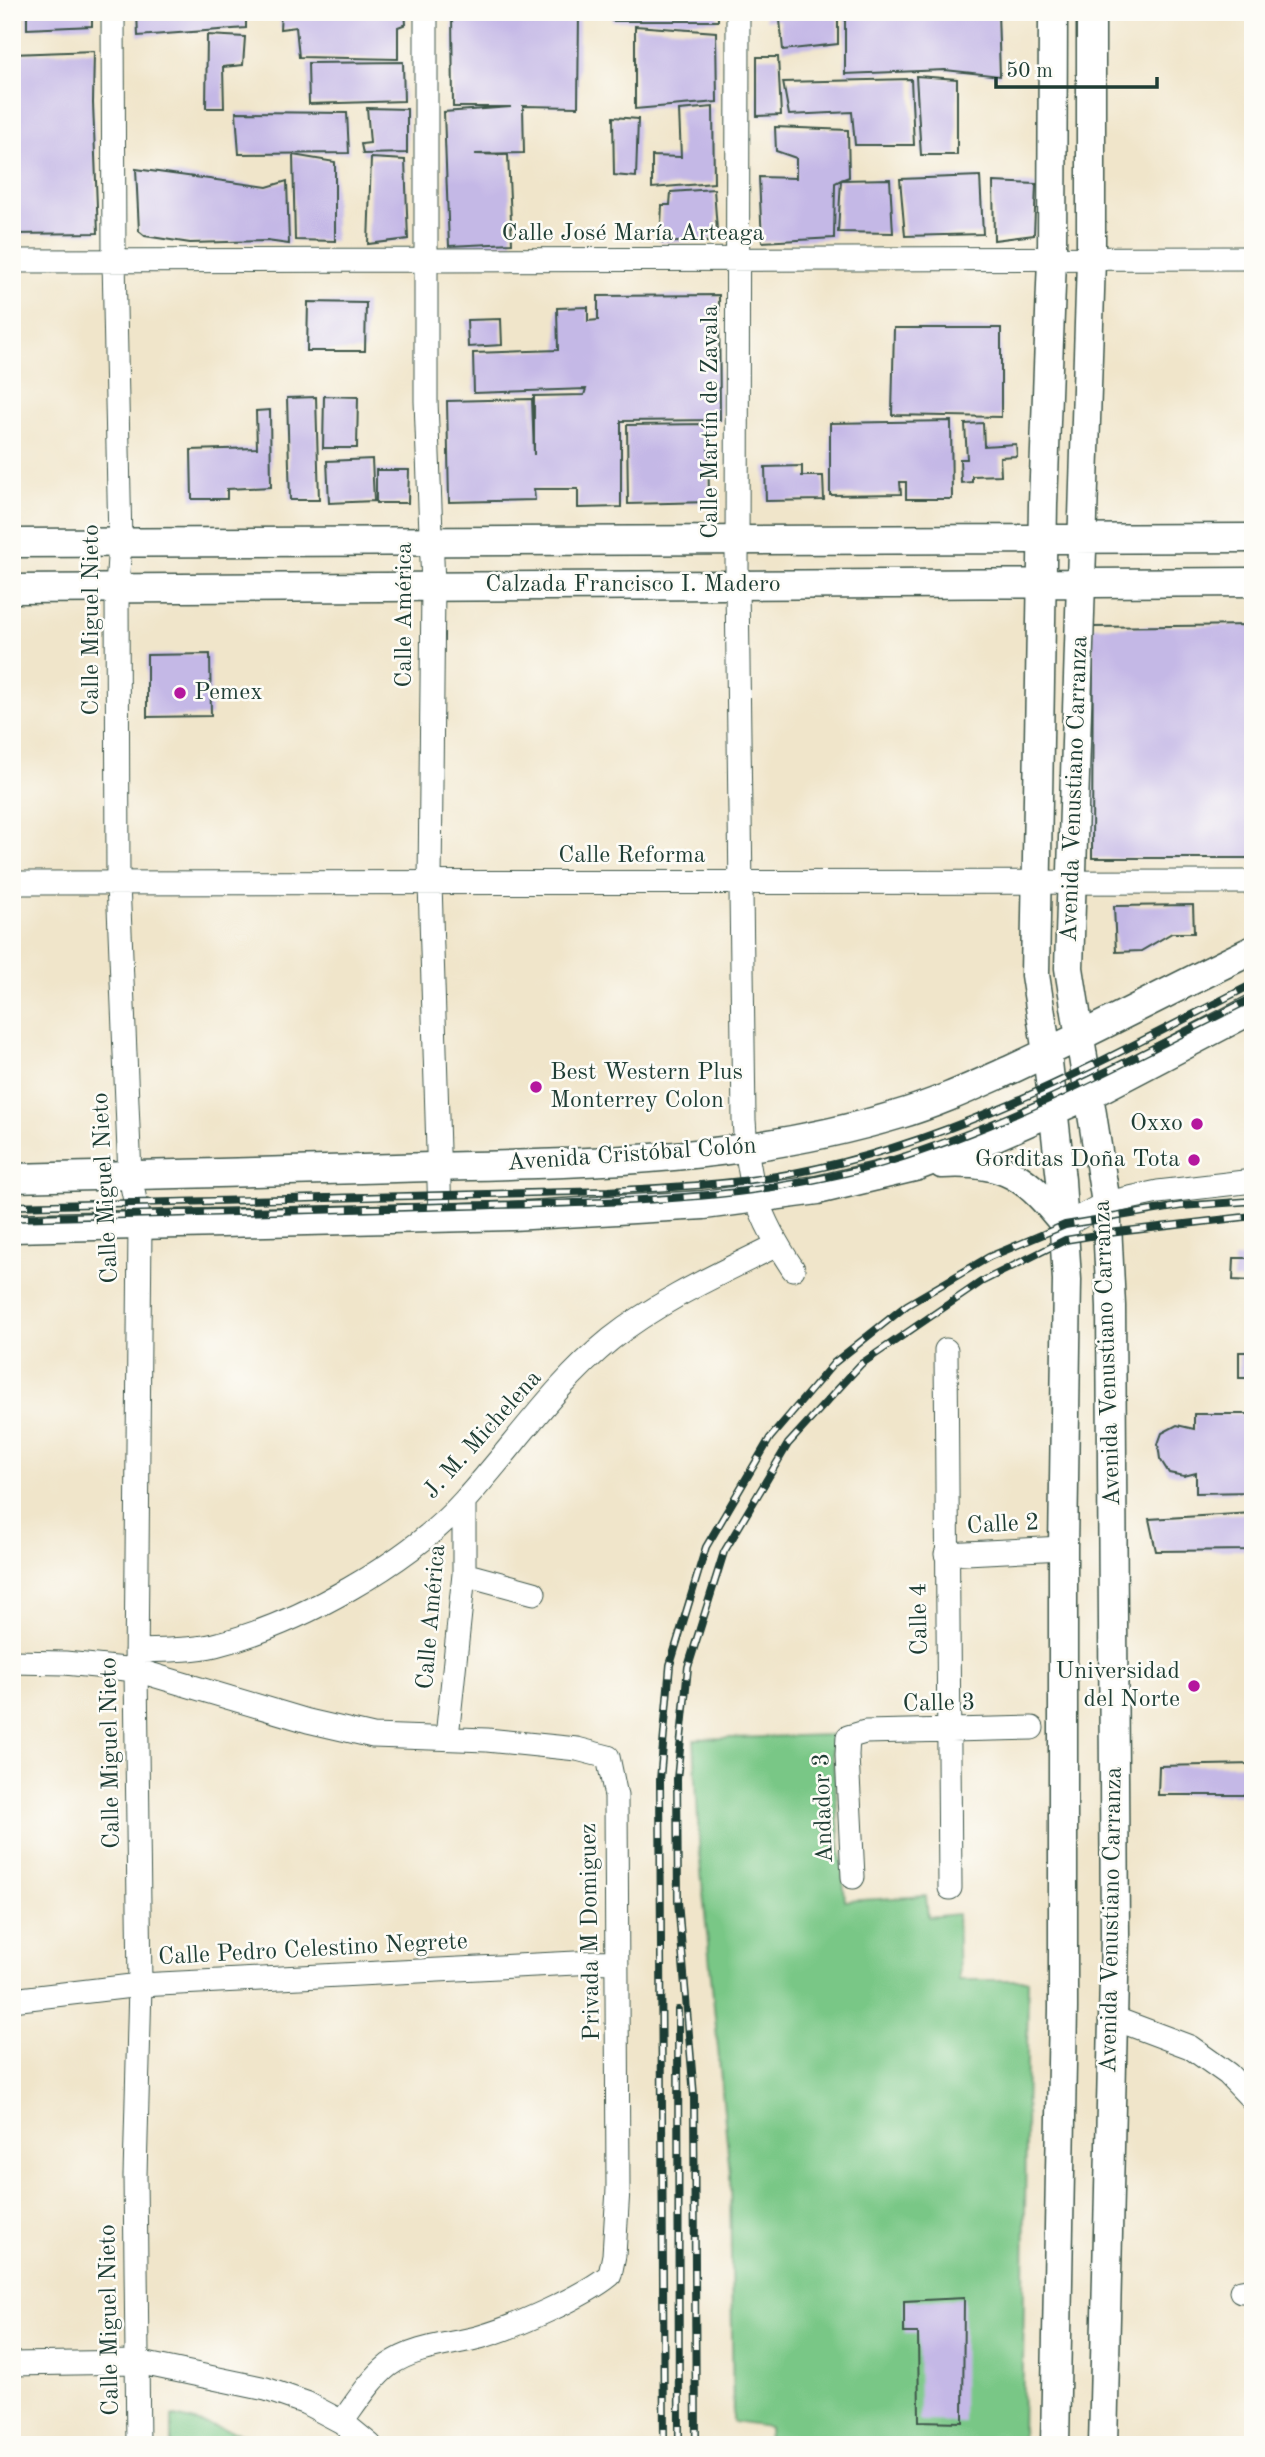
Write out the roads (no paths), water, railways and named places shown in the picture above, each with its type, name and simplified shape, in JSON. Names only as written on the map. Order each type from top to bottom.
[{"type":"main road","name":"Avenida Venustiano Carranza","points":[[1053,12],[1052,258],[1043,539],[1035,975],[1047,1053],[1065,1225],[1067,1280],[1063,1548],[1063,2008],[1055,2445]]},
{"type":"main road","name":"Avenida Venustiano Carranza","points":[[1091,12],[1091,259],[1069,968],[1106,1203],[1111,1306],[1115,1908],[1103,2445]]},
{"type":"main road","name":"Calzada Francisco I. Madero","points":[[12,542],[1253,538]]},
{"type":"main road","name":"Calzada Francisco I. Madero","points":[[12,589],[1253,582]]},
{"type":"main road","name":"Avenida Cristóbal Colón","points":[[12,1178],[586,1163],[681,1157],[830,1134],[900,1115],[978,1084],[1047,1053],[1253,950]]},
{"type":"main road","points":[[12,1228],[626,1211],[755,1200],[818,1190],[915,1167],[1053,1112],[1253,1009]]},
{"type":"main road","points":[[915,1167],[964,1163],[1003,1169],[1039,1195],[1065,1225]]},
{"type":"street","name":"Calle Miguel Nieto","points":[[113,12],[114,260],[120,542],[117,588],[118,883],[130,1176],[139,1224],[136,1660],[140,1985],[135,2176],[138,2445]]},
{"type":"street","name":"Calle América","points":[[426,12],[426,401],[433,586],[430,883],[440,1217]]},
{"type":"street","name":"Calle Martín de Zavala","points":[[738,12],[737,585],[746,1149],[755,1200],[777,1245],[793,1269]]},
{"type":"street","name":"Calle José María Arteaga","points":[[12,261],[1253,258]]},
{"type":"street","name":"Calle Reforma","points":[[12,883],[1253,883]]},
{"type":"street","points":[[1065,1225],[1106,1203],[1169,1190],[1253,1181]]},
{"type":"street","name":"J. M. Michelena","points":[[136,1660],[212,1646],[248,1635],[352,1587],[401,1555],[464,1502],[534,1416],[573,1374],[612,1339],[654,1310],[777,1245]]},
{"type":"street","name":"Calle 4","points":[[946,1350],[950,1888]]},
{"type":"street","name":"Calle América","points":[[447,1737],[464,1574],[464,1502]]},
{"type":"street","name":"Calle 2","points":[[946,1554],[1063,1548]]},
{"type":"street","points":[[464,1574],[534,1593]]},
{"type":"street","points":[[12,1662],[136,1660]]},
{"type":"street","name":"Privada M Domiguez","points":[[136,1660],[344,1730],[373,1736],[447,1737],[577,1749],[608,1757],[616,1796],[619,2068],[618,2189],[614,2255],[610,2275],[589,2289],[516,2324],[483,2336],[431,2347],[390,2365],[371,2383],[342,2422]]},
{"type":"street","name":"Calle 3","points":[[848,1737],[865,1732],[1032,1728]]},
{"type":"street","name":"Andador 3","points":[[848,1737],[853,1877]]},
{"type":"street","name":"Calle Pedro Celestino Negrete","points":[[12,2000],[140,1985],[616,1961]]},
{"type":"street","points":[[1113,2018],[1190,2047],[1228,2074],[1253,2100]]},
{"type":"street","points":[[12,2364],[136,2362],[266,2389],[306,2403],[342,2422],[370,2445]]},
{"type":"railway","points":[[12,1206],[609,1191],[725,1183],[794,1173],[855,1159],[972,1119],[1086,1069],[1253,984]]},
{"type":"railway","points":[[12,1218],[624,1201],[732,1193],[785,1185],[890,1161],[984,1127],[1074,1087],[1253,998]]},
{"type":"railway","points":[[664,2445],[660,1780],[670,1665],[706,1547],[770,1438],[834,1363],[907,1305],[989,1257],[1065,1225],[1180,1206],[1253,1201]]},
{"type":"railway","points":[[696,2445],[694,2096],[678,1901],[677,1779],[688,1667],[724,1552],[788,1444],[861,1364],[981,1282],[1065,1240],[1253,1216]]},
{"type":"railway","points":[[678,2010],[679,2445]]},
{"type":"place","name":"Pemex","points":[[180,693]]},
{"type":"place","name":"Best Western Plus Monterrey Colon","points":[[536,1087]]},
{"type":"place","name":"Oxxo","points":[[1197,1124]]},
{"type":"place","name":"Gorditas Doña Tota","points":[[1194,1160]]},
{"type":"place","name":"Universidad del Norte","points":[[1194,1686]]}]
